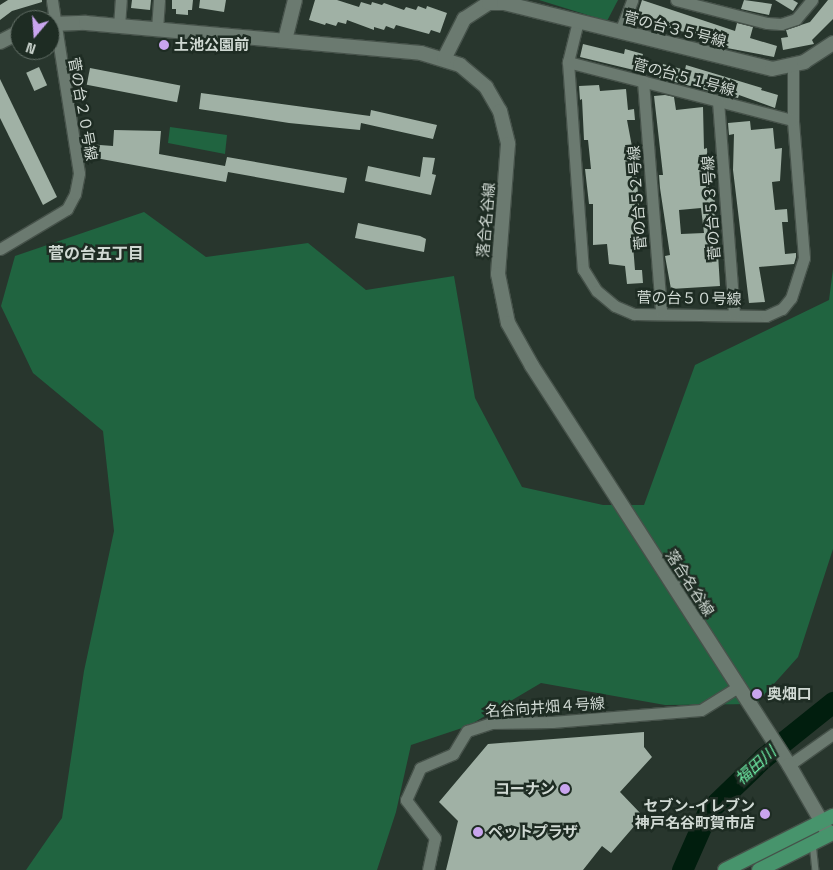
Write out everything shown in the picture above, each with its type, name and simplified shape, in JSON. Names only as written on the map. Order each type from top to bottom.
[{"type":"main road","points":[[732,868],[827,818]]},
{"type":"main road","points":[[759,870],[831,834]]},
{"type":"street","points":[[119,26],[121,0]]},
{"type":"street","points":[[157,29],[159,0]]},
{"type":"street","points":[[285,40],[295,0]]},
{"type":"street","points":[[620,32],[632,0]]},
{"type":"street","points":[[676,0],[767,23],[781,24],[796,19],[812,0]]},
{"type":"street","name":"菅の台３５号線","points":[[444,59],[464,18],[489,3],[504,3],[754,66],[793,66],[833,43]]},
{"type":"street","name":"菅の台５０号線","points":[[578,21],[568,62],[583,269],[597,291],[615,306],[634,314],[661,312],[734,313],[766,316],[782,309],[796,287],[804,258],[793,120],[793,66]]},
{"type":"street","name":"落合名谷線","points":[[60,24],[157,29],[421,53],[444,59],[468,70],[486,88],[505,126],[508,144],[498,274],[508,322],[532,366],[766,732],[827,818],[831,834]]},
{"type":"street","name":"菅の台２０号線","points":[[0,249],[67,209],[75,194],[79,173],[59,60]]},
{"type":"street","name":"菅の台５１号線","points":[[568,62],[793,120]]},
{"type":"street","name":"菅の台５２号線","points":[[643,81],[661,312]]},
{"type":"street","name":"菅の台５３号線","points":[[718,101],[734,313]]},
{"type":"street","name":"名谷向井畑４号線","points":[[428,870],[435,838],[406,800],[420,768],[453,754],[467,731],[491,723],[552,722],[701,710],[738,687]]},
{"type":"street","points":[[789,765],[833,734]]},
{"type":"lane","points":[[813,843],[816,870]]},
{"type":"green space","points":[[539,0],[618,0],[607,21]]},
{"type":"green space","points":[[170,127],[227,135],[225,154],[168,143]]},
{"type":"green space","points":[[144,212],[206,257],[308,243],[366,290],[454,276],[475,398],[522,487],[603,505],[644,505],[695,365],[829,300],[833,269],[833,549],[798,657],[756,704],[665,705],[541,683],[468,726],[411,745],[396,812],[377,870],[26,870],[62,818],[84,671],[114,531],[103,431],[33,373],[1,306],[15,256]]},
{"type":"building","points":[[8,0],[42,0],[42,2],[10,10],[10,12],[0,20],[0,5]]},
{"type":"building","points":[[132,0],[151,0],[150,10],[131,8]]},
{"type":"building","points":[[172,0],[193,0],[192,10],[188,10],[188,15],[176,14],[176,9],[172,9]]},
{"type":"building","points":[[200,0],[226,0],[224,12],[199,8]]},
{"type":"building","points":[[315,0],[337,0],[359,7],[361,2],[371,5],[372,2],[382,5],[384,3],[404,10],[406,7],[416,10],[418,6],[426,9],[427,6],[447,13],[440,33],[431,30],[429,34],[396,25],[394,29],[386,26],[384,30],[374,27],[374,30],[347,20],[346,24],[338,22],[336,26],[309,20]]},
{"type":"building","points":[[642,0],[735,31],[737,23],[753,27],[750,38],[777,46],[774,57],[727,48],[688,33],[636,19]]},
{"type":"building","points":[[744,0],[772,4],[769,15],[741,9]]},
{"type":"building","points":[[775,0],[793,0],[798,3],[793,11]]},
{"type":"building","points":[[828,0],[833,0],[833,19],[812,40],[814,44],[783,50],[781,38],[788,37],[786,30],[810,22]]},
{"type":"building","points":[[583,44],[624,54],[625,49],[643,54],[638,71],[580,57]]},
{"type":"building","points":[[663,64],[685,70],[686,65],[762,88],[761,90],[778,95],[775,108],[739,95],[738,98],[659,78]]},
{"type":"building","points":[[39,67],[47,85],[34,91],[26,73]]},
{"type":"building","points":[[90,68],[180,86],[177,102],[87,85]]},
{"type":"building","points":[[0,79],[57,197],[43,205],[0,118]]},
{"type":"building","points":[[599,85],[600,91],[626,89],[628,110],[634,109],[635,120],[627,120],[636,168],[642,244],[633,245],[635,270],[642,270],[643,283],[627,284],[625,266],[609,264],[607,244],[593,245],[593,204],[589,204],[585,169],[591,169],[588,140],[584,140],[582,99],[580,100],[579,86]]},
{"type":"building","points":[[201,93],[370,116],[371,110],[437,125],[433,139],[361,123],[360,130],[289,123],[199,109]]},
{"type":"building","points":[[665,95],[674,97],[676,110],[703,107],[704,149],[707,148],[709,190],[714,189],[720,286],[671,289],[665,256],[670,255],[660,188],[659,175],[663,175],[654,96]],"holes":[[[701,208],[704,233],[681,234],[679,210]]]},
{"type":"building","points":[[750,121],[751,130],[773,128],[775,149],[782,148],[780,181],[772,182],[775,210],[787,209],[788,222],[782,222],[785,254],[796,253],[796,257],[794,264],[759,267],[765,302],[749,303],[733,170],[734,134],[729,135],[728,123]]},
{"type":"building","points":[[114,130],[161,131],[159,154],[225,166],[227,157],[347,178],[344,193],[228,172],[226,182],[85,156],[87,144],[113,146]]},
{"type":"building","points":[[423,157],[435,158],[432,174],[436,175],[431,195],[365,181],[368,166],[420,177]]},
{"type":"building","points":[[358,223],[420,236],[426,239],[424,252],[355,238]]},
{"type":"building","points":[[644,732],[644,747],[652,757],[620,792],[643,816],[611,853],[602,846],[583,870],[446,870],[458,821],[439,802],[488,744]]},
{"type":"waterway","name":"福田川","points":[[682,870],[708,811],[763,758],[833,702]]},
{"type":"place","name":"土池公園前","points":[[164,45]]},
{"type":"place","name":"奥畑口","points":[[757,694]]},
{"type":"place","name":"コーナン","points":[[565,789]]},
{"type":"place","name":"セブン-イレブン 神戸名谷町賀市店","points":[[765,814]]},
{"type":"place","name":"ペットプラザ","points":[[478,832]]},
{"type":"district","name":"菅の台五丁目","points":[[96,254]]}]
